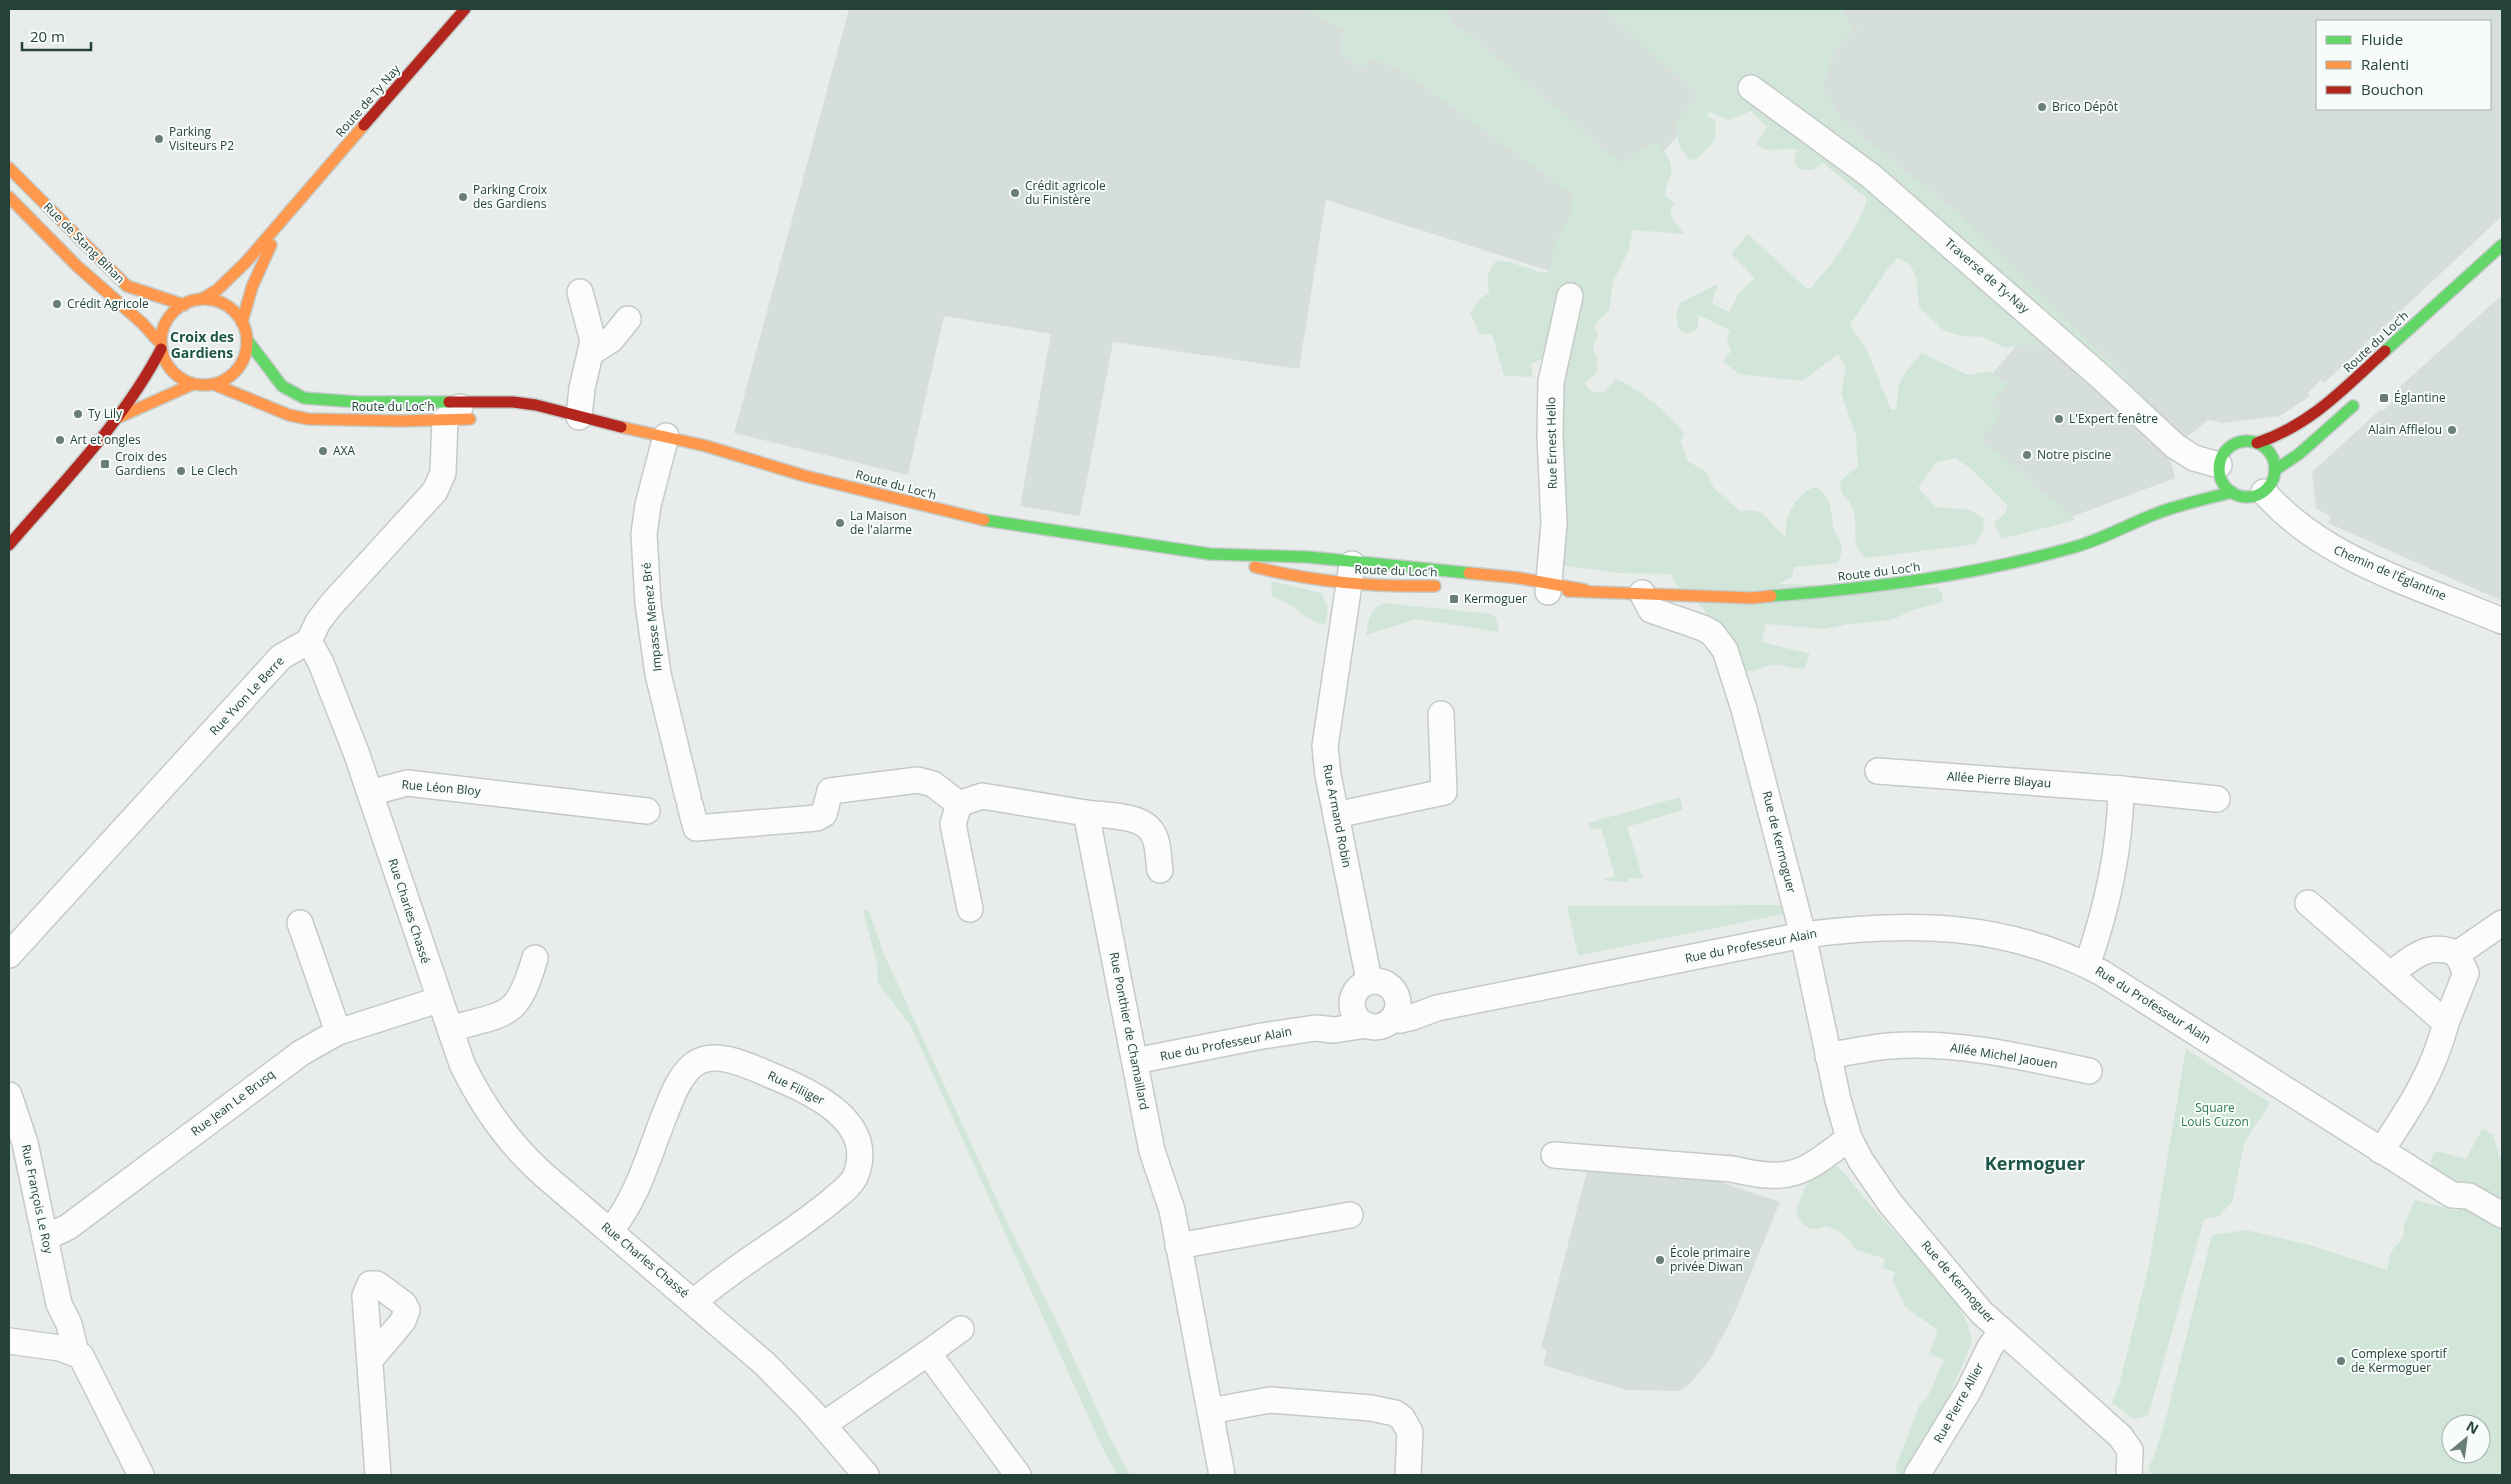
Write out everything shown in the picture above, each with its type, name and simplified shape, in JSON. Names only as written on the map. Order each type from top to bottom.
[{"type":"main road","name":"Route de Ty Nay","points":[[202,299],[232,276],[291,212],[465,9]]},
{"type":"main road","name":"Rue de Stang Bihan","points":[[12,187],[51,240],[142,323],[161,346]]},
{"type":"main road","name":"Rue de Stang Bihan","points":[[52,211],[127,286],[140,292],[184,305]]},
{"type":"main road","name":"Route de Ty Nay","points":[[242,322],[262,263],[291,212]]},
{"type":"main road","name":"Route du Loc'h","points":[[2257,443],[2280,435],[2316,414],[2502,245]]},
{"type":"main road","points":[[9,545],[116,419],[150,370],[161,346],[167,321],[184,305],[202,299],[221,303],[229,308],[242,322],[248,341],[245,354],[237,370],[230,377],[213,384],[194,384],[182,379],[172,371],[165,361],[161,346]]},
{"type":"main road","name":"Route du Loc'h","points":[[248,341],[282,386],[304,398],[358,402],[529,404],[666,436],[805,476],[959,516],[1076,536],[1210,554],[1295,576],[1351,573],[1642,594],[1752,598],[1827,592],[1936,578],[2008,564],[2080,545],[2166,510],[2232,492]]},
{"type":"main road","points":[[116,419],[194,384]]},
{"type":"main road","name":"Route du Loc'h","points":[[213,384],[289,415],[308,419],[485,419]]},
{"type":"main road","points":[[2275,470],[2299,454],[2360,400]]},
{"type":"main road","name":"Route du Loc'h","points":[[540,418],[579,417]]},
{"type":"main road","points":[[2244,441],[2257,443],[2270,454],[2275,470],[2271,483],[2264,492],[2244,497],[2232,492],[2221,479],[2217,470],[2224,453],[2231,446],[2244,441]]},
{"type":"main road","name":"Route du Loc'h","points":[[2166,510],[2197,487]]},
{"type":"main road","name":"Route du Loc'h","points":[[1210,554],[1259,554],[1351,573],[1393,586],[1446,586]]},
{"type":"main road","name":"Route du Loc'h","points":[[1502,588],[1549,588]]},
{"type":"street","name":"Traverse de Ty-Nay","points":[[1750,88],[1872,176],[2101,378],[2175,446],[2217,470]]},
{"type":"street","points":[[12,187],[33,209],[52,211],[51,240]]},
{"type":"street","points":[[579,417],[582,388],[592,352],[590,326],[580,292]]},
{"type":"street","name":"Rue Ernest Hello","points":[[1549,588],[1554,523],[1550,436],[1551,382],[1570,296]]},
{"type":"street","points":[[592,352],[611,340],[628,319]]},
{"type":"street","points":[[370,792],[321,663],[309,640],[318,622],[331,604],[438,486],[442,473],[445,420],[466,402]]},
{"type":"street","name":"Impasse Menez Bré","points":[[666,436],[648,505],[644,534],[648,603],[658,674],[692,810],[817,818],[824,814],[830,792],[918,780],[933,784],[959,804]]},
{"type":"street","name":"Chemin de l'Églantine","points":[[2264,492],[2292,521],[2328,546],[2502,621]]},
{"type":"street","name":"Rue Armand Robin","points":[[1351,573],[1326,732],[1328,775],[1369,980]]},
{"type":"street","name":"Rue de Kermoguer","points":[[1642,594],[1651,610],[1703,628],[1712,633],[1725,650],[1744,709],[1803,935],[1838,1100],[1849,1138],[1861,1161],[1890,1203],[1981,1312],[2120,1436],[2130,1450],[2129,1475]]},
{"type":"street","name":"Rue Yvon Le Berre","points":[[9,955],[281,657],[309,640]]},
{"type":"street","points":[[1336,815],[1444,792],[1441,714]]},
{"type":"street","name":"Allée Pierre Blayau","points":[[1878,771],[2121,789],[2217,799]]},
{"type":"street","name":"Rue Léon Bloy","points":[[370,792],[407,783],[647,811]]},
{"type":"street","points":[[2086,964],[2098,932],[2114,855],[2119,827],[2121,789]]},
{"type":"street","name":"Rue Charles Chassé","points":[[370,792],[438,1000],[462,1064],[474,1090],[502,1132],[544,1175],[611,1230],[765,1364],[866,1475]]},
{"type":"street","points":[[970,909],[953,824],[959,804],[982,796],[1134,820],[1145,825],[1154,836],[1160,870]]},
{"type":"street","name":"Rue Ponthier de Chamaillard","points":[[1086,813],[1152,1151],[1170,1201],[1222,1475]]},
{"type":"street","points":[[2308,903],[2446,1023]]},
{"type":"street","points":[[300,923],[338,1032]]},
{"type":"street","points":[[2457,954],[2502,923]]},
{"type":"street","name":"Rue du Professeur Alain","points":[[1394,1008],[1411,1002],[1437,1008],[1803,935],[1886,927],[1956,928],[2002,936],[2086,964],[2148,1000],[2452,1195],[2469,1196],[2502,1216]]},
{"type":"street","points":[[2381,1151],[2423,1086],[2466,973],[2457,954],[2446,948],[2435,948],[2413,957],[2391,974]]},
{"type":"street","points":[[450,1029],[512,1009],[525,991],[535,958]]},
{"type":"street","points":[[1369,980],[1389,985],[1394,1008],[1380,1026],[1367,1025],[1356,1018],[1351,1005],[1358,987],[1369,980]]},
{"type":"street","name":"Rue Jean Le Brusq","points":[[45,1238],[68,1227],[285,1064],[338,1032],[438,1000]]},
{"type":"street","name":"Rue du Professeur Alain","points":[[1316,1028],[1335,1018],[1351,1005]]},
{"type":"street","name":"Rue du Professeur Alain","points":[[1135,1061],[1262,1036],[1316,1028],[1334,1030],[1367,1025]]},
{"type":"street","name":"Allée Michel Jaouen","points":[[1828,1056],[1889,1046],[1944,1046],[1996,1052],[2089,1071]]},
{"type":"street","name":"Rue Filiiger","points":[[611,1230],[631,1200],[680,1080],[694,1064],[707,1060],[721,1059],[746,1065],[808,1092],[833,1107],[842,1116],[857,1138],[860,1158],[854,1178],[848,1187],[820,1210],[717,1282],[694,1302]]},
{"type":"street","name":"Rue François Le Roy","points":[[9,1095],[25,1143],[59,1304],[69,1324],[76,1353],[84,1360],[141,1475]]},
{"type":"street","points":[[1554,1155],[1732,1169],[1760,1176],[1782,1176],[1803,1170],[1849,1138]]},
{"type":"street","points":[[1178,1246],[1350,1215]]},
{"type":"street","name":"Rue François Le Roy","points":[[46,1346],[55,1323],[59,1304]]},
{"type":"street","points":[[823,1426],[961,1329]]},
{"type":"street","name":"Rue Pierre Allier","points":[[1917,1475],[1969,1390],[1990,1347],[2002,1332]]},
{"type":"street","points":[[9,1341],[46,1346],[76,1353]]},
{"type":"street","points":[[928,1353],[1018,1475]]},
{"type":"street","points":[[370,1360],[378,1475]]},
{"type":"street","points":[[1210,1411],[1270,1400],[1371,1408],[1395,1413],[1402,1418],[1410,1432],[1408,1475]]},
{"type":"shaded area","points":[[849,9],[1645,9],[1729,80],[1600,221],[1559,274],[1326,200],[1299,369],[1113,342],[1080,516],[1020,506],[1051,334],[944,316],[908,475],[734,433]]},
{"type":"shaded area","points":[[1659,9],[2502,9],[2502,216],[2324,383],[2321,380],[2308,393],[2310,396],[2280,416],[2223,423],[2208,420],[2181,442],[1787,111],[1865,20],[1789,106]]},
{"type":"shaded area","points":[[2502,295],[2502,601],[2328,523],[2331,517],[2316,508],[2312,472],[2381,409],[2383,411],[2398,397],[2394,392]]},
{"type":"shaded area","points":[[2032,328],[2169,454],[2175,478],[2047,526],[1942,431]]},
{"type":"shaded area","name":"École primaire privée Diwan","points":[[1588,1167],[1717,1181],[1780,1202],[1733,1317],[1710,1359],[1688,1386],[1679,1391],[1626,1390],[1543,1365],[1547,1350],[1541,1348]]},
{"type":"green space","points":[[1309,9],[1443,9],[1454,25],[1475,39],[1622,164],[1656,142],[1666,153],[1670,162],[1671,172],[1665,196],[1675,203],[1670,208],[1672,218],[1684,234],[1633,230],[1628,252],[1613,282],[1609,310],[1594,326],[1598,334],[1593,348],[1597,358],[1597,372],[1585,383],[1592,392],[1604,392],[1616,379],[1635,389],[1653,402],[1684,433],[1681,442],[1688,461],[1706,472],[1714,488],[1740,511],[1763,514],[1786,536],[1787,518],[1796,501],[1806,492],[1816,487],[1825,496],[1830,504],[1833,525],[1842,551],[1838,563],[1794,567],[1792,577],[1778,584],[1938,588],[1942,594],[1943,602],[1916,609],[1891,620],[1848,624],[1825,629],[1766,624],[1762,642],[1810,654],[1805,667],[1797,669],[1773,665],[1754,671],[1745,671],[1703,608],[1676,585],[1671,574],[1618,573],[1559,565],[1543,526],[1539,506],[1544,488],[1549,356],[1531,364],[1533,377],[1504,376],[1493,337],[1490,333],[1480,335],[1470,312],[1481,298],[1489,293],[1488,276],[1496,261],[1509,262],[1543,273],[1549,271],[1557,238],[1570,217],[1573,195],[1398,68],[1370,59],[1365,66],[1359,69],[1341,52],[1343,29],[1325,21]]},
{"type":"green space","points":[[1603,9],[1841,9],[1853,29],[1831,56],[1827,76],[1822,86],[1842,120],[1957,212],[2129,381],[2126,388],[2124,410],[2120,413],[2048,348],[2033,344],[2005,348],[1983,337],[1961,336],[1943,330],[1919,307],[1916,277],[1910,264],[1898,258],[1886,271],[1850,325],[1866,348],[1891,410],[1897,409],[1898,391],[1902,378],[1922,353],[1968,375],[1988,371],[2009,384],[1990,403],[2002,414],[1981,439],[2076,520],[2001,539],[1994,522],[2004,515],[2008,506],[1972,470],[1956,458],[1937,462],[1918,488],[1936,507],[1970,510],[1984,519],[1983,531],[1976,544],[1866,558],[1859,552],[1856,545],[1853,511],[1850,502],[1842,494],[1840,481],[1858,466],[1856,436],[1841,393],[1846,368],[1838,354],[1802,381],[1739,374],[1723,361],[1731,351],[1727,338],[1730,330],[1698,315],[1698,328],[1688,334],[1679,330],[1676,315],[1680,303],[1718,284],[1712,303],[1729,312],[1739,293],[1755,278],[1731,254],[1748,234],[1805,287],[1810,289],[1827,269],[1851,234],[1867,199],[1823,163],[1813,170],[1800,170],[1794,161],[1797,149],[1765,150],[1756,144],[1767,127],[1751,111],[1729,120],[1709,112],[1707,117],[1713,119],[1716,123],[1715,140],[1696,160],[1688,159],[1679,145],[1676,122],[1698,95]]},
{"type":"green space","points":[[1271,581],[1321,593],[1328,607],[1325,624],[1309,619],[1280,599],[1272,597]]},
{"type":"green space","points":[[1384,603],[1491,614],[1496,618],[1499,632],[1416,619],[1366,635],[1373,612]]},
{"type":"green space","points":[[1680,797],[1683,810],[1627,827],[1643,878],[1628,879],[1628,883],[1602,880],[1615,876],[1601,828],[1591,830],[1588,823]]},
{"type":"green space","points":[[1781,905],[1784,914],[1578,956],[1567,906]]},
{"type":"green space","points":[[863,910],[868,910],[885,956],[1010,1228],[1059,1326],[1111,1440],[1130,1475],[1117,1475],[1103,1449],[909,1023],[878,984],[877,964]]},
{"type":"green space","name":"Square Louis Cuzon","points":[[2186,1049],[2270,1103],[2245,1141],[2232,1202],[2219,1216],[2204,1219],[2148,1416],[2134,1419],[2112,1403],[2119,1385],[2149,1265]]},
{"type":"green space","name":"Complexe sportif de Kermoguer","points":[[2482,1129],[2493,1134],[2499,1156],[2502,1155],[2502,1475],[2154,1475],[2147,1470],[2154,1456],[2165,1421],[2212,1235],[2246,1230],[2310,1245],[2387,1270],[2391,1252],[2404,1236],[2404,1224],[2415,1200],[2457,1211],[2474,1196],[2436,1174],[2430,1161],[2436,1151],[2466,1159]]},
{"type":"green space","points":[[1831,1165],[1838,1166],[1936,1277],[1956,1302],[1969,1329],[1972,1343],[1945,1405],[1925,1443],[1902,1475],[1895,1471],[1897,1464],[1919,1406],[1928,1396],[1944,1360],[1929,1354],[1938,1330],[1905,1307],[1896,1286],[1892,1282],[1895,1272],[1883,1268],[1885,1259],[1855,1249],[1846,1237],[1835,1229],[1825,1226],[1811,1229],[1801,1221],[1796,1212],[1804,1189],[1811,1179]]},
{"type":"traffic: fast","points":[[2385,351],[2502,245]]},
{"type":"traffic: fast","points":[[248,341],[282,386],[304,398],[358,402],[449,402]]},
{"type":"traffic: fast","points":[[2275,470],[2299,454],[2353,406]]},
{"type":"traffic: fast","points":[[2247,441],[2258,443],[2267,449],[2273,458],[2275,469],[2273,480],[2267,489],[2258,495],[2247,497],[2236,495],[2227,489],[2221,480],[2219,469],[2221,458],[2227,449],[2236,443],[2247,441]]},
{"type":"traffic: fast","points":[[1771,596],[1849,589],[1926,579],[2002,565],[2078,546],[2166,510],[2232,492]]},
{"type":"traffic: fast","points":[[984,520],[1210,554],[1308,557],[1469,573]]},
{"type":"traffic: slow","points":[[202,299],[217,290],[246,262],[364,125]]},
{"type":"traffic: slow","points":[[9,168],[127,286],[184,305]]},
{"type":"traffic: slow","points":[[9,197],[77,266],[142,323],[161,344]]},
{"type":"traffic: slow","points":[[242,322],[252,287],[271,245]]},
{"type":"traffic: slow","points":[[204,299],[220,302],[228,306],[240,318],[244,326],[247,342],[244,358],[240,366],[228,378],[220,382],[204,385],[188,382],[180,378],[168,366],[164,358],[161,342],[164,326],[168,318],[180,306],[188,302],[204,299]]},
{"type":"traffic: slow","points":[[117,418],[193,384]]},
{"type":"traffic: slow","points":[[213,384],[289,415],[308,419],[401,421],[470,419]]},
{"type":"traffic: slow","points":[[621,427],[706,446],[805,476],[984,520]]},
{"type":"traffic: slow","points":[[1255,567],[1344,583],[1389,586],[1435,586]]},
{"type":"traffic: slow","points":[[1469,573],[1519,578],[1585,590]]},
{"type":"traffic: slow","points":[[1568,591],[1752,598],[1771,596]]},
{"type":"traffic: jam","points":[[364,125],[465,9]]},
{"type":"traffic: jam","points":[[9,545],[110,427],[129,402],[161,349]]},
{"type":"traffic: jam","points":[[2257,443],[2294,426],[2310,416],[2341,392],[2385,351]]},
{"type":"traffic: jam","points":[[449,402],[513,402],[536,405],[621,427]]},
{"type":"place","name":"Brico Dépôt","points":[[2042,107]]},
{"type":"place","name":"Parking Visiteurs P2","points":[[159,139]]},
{"type":"place","name":"Crédit agricole du Finistère","points":[[1015,193]]},
{"type":"place","name":"Parking Croix des Gardiens","points":[[463,197]]},
{"type":"place","name":"Crédit Agricole","points":[[57,304]]},
{"type":"place","name":"Églantine","points":[[2384,398]]},
{"type":"place","name":"Ty Lily","points":[[78,414]]},
{"type":"place","name":"L'Expert fenêtre","points":[[2059,419]]},
{"type":"place","name":"Alain Afflelou","points":[[2452,430]]},
{"type":"place","name":"Art et ongles","points":[[60,440]]},
{"type":"place","name":"AXA","points":[[323,451]]},
{"type":"place","name":"Notre piscine","points":[[2027,455]]},
{"type":"place","name":"Croix des Gardiens","points":[[105,464]]},
{"type":"place","name":"Le Clech","points":[[181,471]]},
{"type":"place","name":"La Maison de l'alarme","points":[[840,523]]},
{"type":"place","name":"Kermoguer","points":[[1454,599]]},
{"type":"place","name":"École primaire privée Diwan","points":[[1660,1260]]},
{"type":"place","name":"Complexe sportif de Kermoguer","points":[[2341,1361]]},
{"type":"district","name":"Croix des Gardiens","points":[[202,346]]},
{"type":"district","name":"Kermoguer","points":[[2035,1164]]}]
